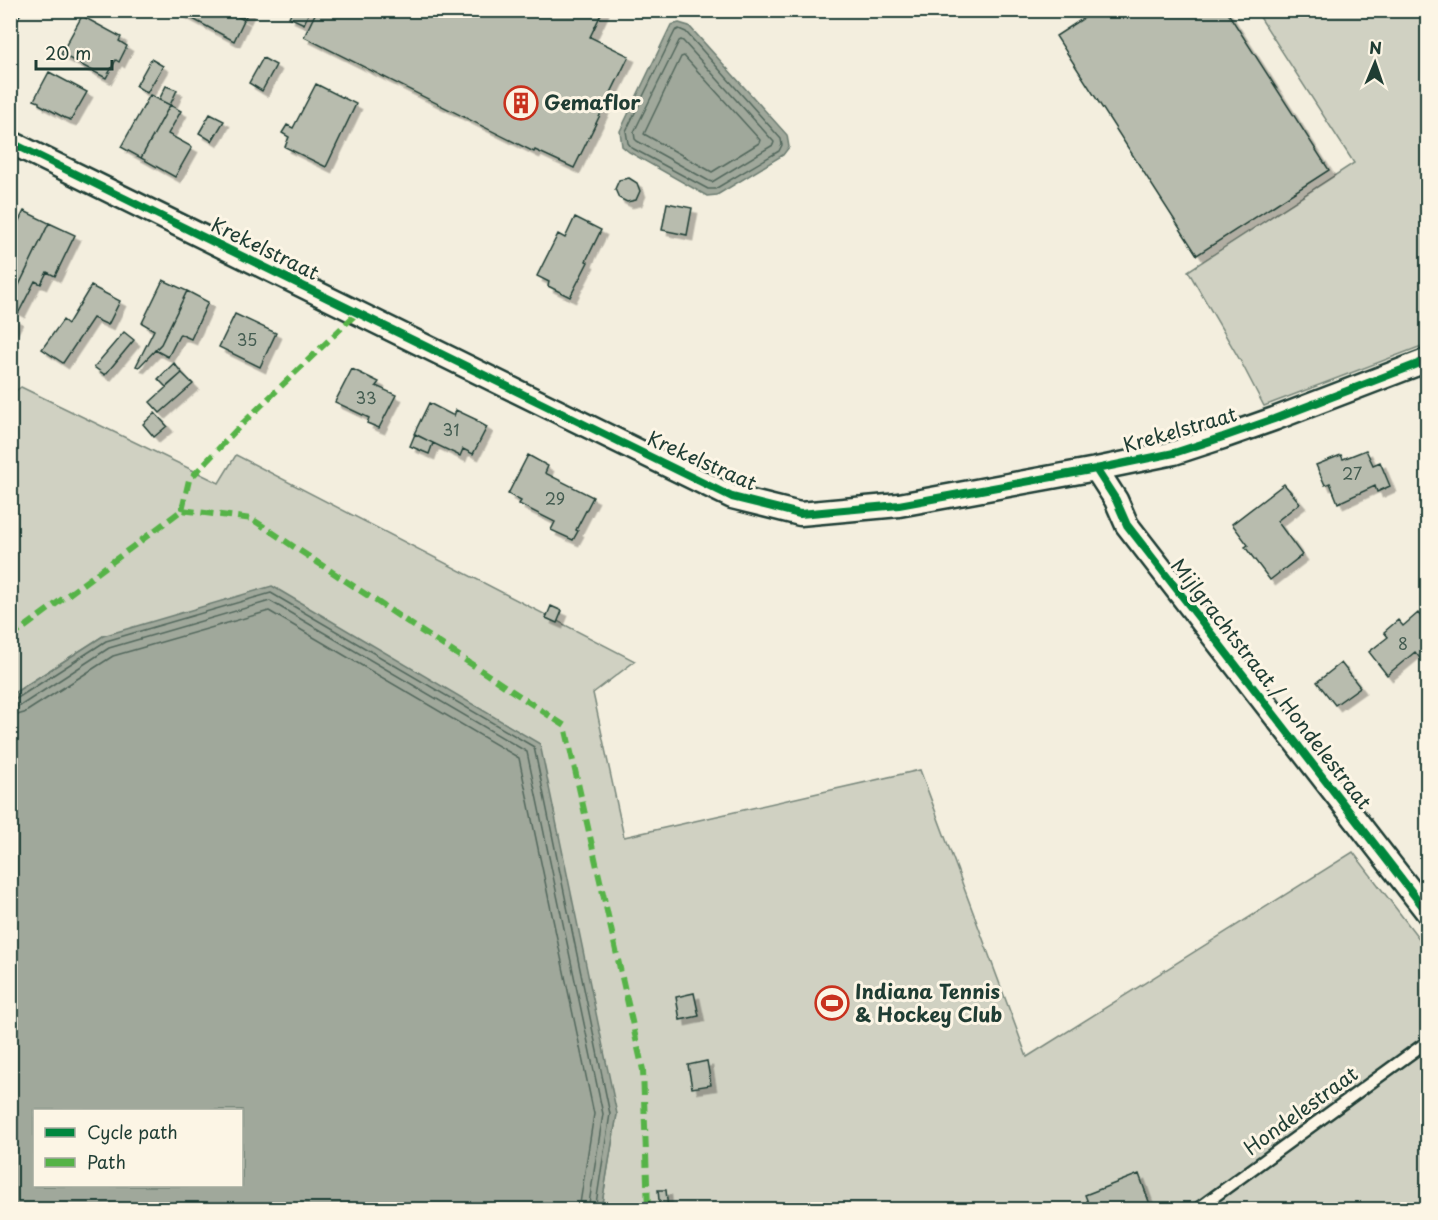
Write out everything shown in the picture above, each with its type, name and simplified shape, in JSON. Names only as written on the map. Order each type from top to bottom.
[{"type":"street","name":"Krekelstraat","points":[[10,142],[732,497],[800,514],[899,505],[1174,453],[1285,415],[1428,360]]},
{"type":"street","name":"Mijlgrachtstraat / Hondelestraat","points":[[1096,469],[1116,500],[1127,525],[1428,913]]},
{"type":"lane","points":[[10,18],[15,10]]},
{"type":"lane","name":"Hondelestraat","points":[[1196,1209],[1428,1041]]},
{"type":"shaded area","points":[[1256,11],[1428,11],[1427,344],[1264,406],[1188,271],[1354,163]]},
{"type":"shaded area","points":[[21,387],[219,483],[236,455],[635,661],[593,693],[624,837],[920,770],[1027,1057],[1353,852],[1427,949],[1427,1209],[601,1209],[617,1114],[103,636],[11,695],[10,395]]},
{"type":"water","points":[[679,23],[689,26],[787,135],[789,147],[783,155],[717,195],[707,196],[622,146],[620,131],[671,25]]},
{"type":"water","points":[[272,586],[540,744],[617,1114],[601,1209],[11,1209],[11,695],[103,636]]},
{"type":"building","points":[[176,10],[226,10],[244,20],[234,41]]},
{"type":"building","points":[[231,10],[249,10],[245,18]]},
{"type":"building","points":[[293,10],[310,10],[304,24],[289,17]]},
{"type":"building","name":"Gemaflor","points":[[317,10],[603,10],[590,37],[629,56],[574,168],[535,150],[534,152],[304,37]]},
{"type":"building","points":[[1096,10],[1226,10],[1329,170],[1197,255],[1056,36]]},
{"type":"building","points":[[82,16],[121,37],[119,41],[127,46],[119,62],[116,60],[106,78],[61,54]]},
{"type":"building","points":[[263,58],[276,65],[262,91],[249,83]]},
{"type":"building","points":[[151,59],[163,66],[147,93],[136,86]]},
{"type":"building","points":[[49,72],[87,92],[71,120],[34,100]]},
{"type":"building","points":[[316,84],[356,104],[326,167],[285,147],[289,137],[282,133],[287,125],[293,128]]},
{"type":"building","points":[[166,86],[177,90],[170,105],[159,100]]},
{"type":"building","points":[[150,95],[170,105],[141,158],[121,147]]},
{"type":"building","points":[[170,105],[181,111],[168,134],[192,147],[175,177],[141,158]]},
{"type":"building","points":[[210,114],[224,121],[212,141],[199,133]]},
{"type":"building","points":[[629,178],[637,183],[640,191],[636,200],[627,202],[619,198],[615,189],[619,180]]},
{"type":"building","points":[[667,203],[692,208],[687,235],[662,230]]},
{"type":"building","points":[[24,211],[49,223],[10,304],[10,276],[13,271],[10,269],[10,260],[13,256],[10,255],[10,238]]},
{"type":"building","points":[[575,217],[601,230],[570,297],[548,286],[549,282],[537,276],[558,234],[565,238]]},
{"type":"building","points":[[49,223],[75,235],[55,276],[47,272],[41,284],[35,281],[19,312],[10,307],[10,304]]},
{"type":"building","points":[[163,280],[187,291],[161,344],[139,367],[136,366],[154,330],[142,323]]},
{"type":"building","points":[[91,286],[120,301],[108,325],[93,318],[63,363],[42,349],[63,320],[68,324]]},
{"type":"building","points":[[187,291],[208,302],[191,339],[180,334],[168,357],[155,350],[161,344]]},
{"type":"building","points":[[235,314],[276,333],[260,367],[219,347]]},
{"type":"building","points":[[10,316],[17,319],[10,333]]},
{"type":"building","points":[[124,332],[134,340],[105,375],[94,367]]},
{"type":"building","points":[[174,363],[182,373],[166,387],[158,379]]},
{"type":"building","points":[[352,369],[379,382],[376,386],[396,395],[379,428],[367,423],[369,418],[335,402]]},
{"type":"building","points":[[182,373],[193,384],[160,413],[150,402]]},
{"type":"building","points":[[429,403],[454,416],[456,410],[487,427],[473,454],[463,449],[460,456],[414,434]]},
{"type":"building","points":[[155,413],[167,426],[154,437],[143,424]]},
{"type":"building","points":[[415,434],[433,443],[429,454],[410,446]]},
{"type":"building","points":[[1366,450],[1373,465],[1380,462],[1390,486],[1377,492],[1375,486],[1338,503],[1330,483],[1325,485],[1316,465],[1341,455],[1343,459]]},
{"type":"building","points":[[528,455],[548,466],[545,473],[593,497],[573,540],[551,530],[555,522],[519,504],[521,501],[508,494]]},
{"type":"building","points":[[1284,484],[1300,503],[1277,521],[1302,555],[1270,580],[1245,547],[1248,545],[1232,524]]},
{"type":"building","points":[[551,606],[562,611],[557,623],[546,618]]},
{"type":"building","points":[[1418,613],[1428,625],[1428,668],[1415,652],[1387,675],[1369,652],[1388,637],[1384,632],[1398,620],[1403,626]]},
{"type":"building","points":[[1341,663],[1360,687],[1335,705],[1317,682]]},
{"type":"building","points":[[694,993],[699,1016],[680,1020],[676,997]]},
{"type":"building","points":[[707,1061],[711,1085],[692,1088],[688,1065]]},
{"type":"building","points":[[1139,1174],[1152,1210],[1091,1210],[1085,1195]]},
{"type":"building","points":[[658,1190],[666,1190],[668,1210],[660,1210]]},
{"type":"marked path","points":[[182,510],[189,480],[240,426],[357,313]]},
{"type":"marked path","points":[[10,638],[182,510],[252,519],[565,726],[643,1070],[648,1210]]},
{"type":"cycle path","points":[[10,142],[732,497],[800,514],[899,505],[1174,453],[1274,419],[1428,360]]},
{"type":"cycle path","points":[[1096,469],[1116,500],[1127,525],[1428,913]]},
{"type":"place","name":"Gemaflor","points":[[521,103]]},
{"type":"place","name":"Indiana Tennis & Hockey Club","points":[[832,1003]]}]
